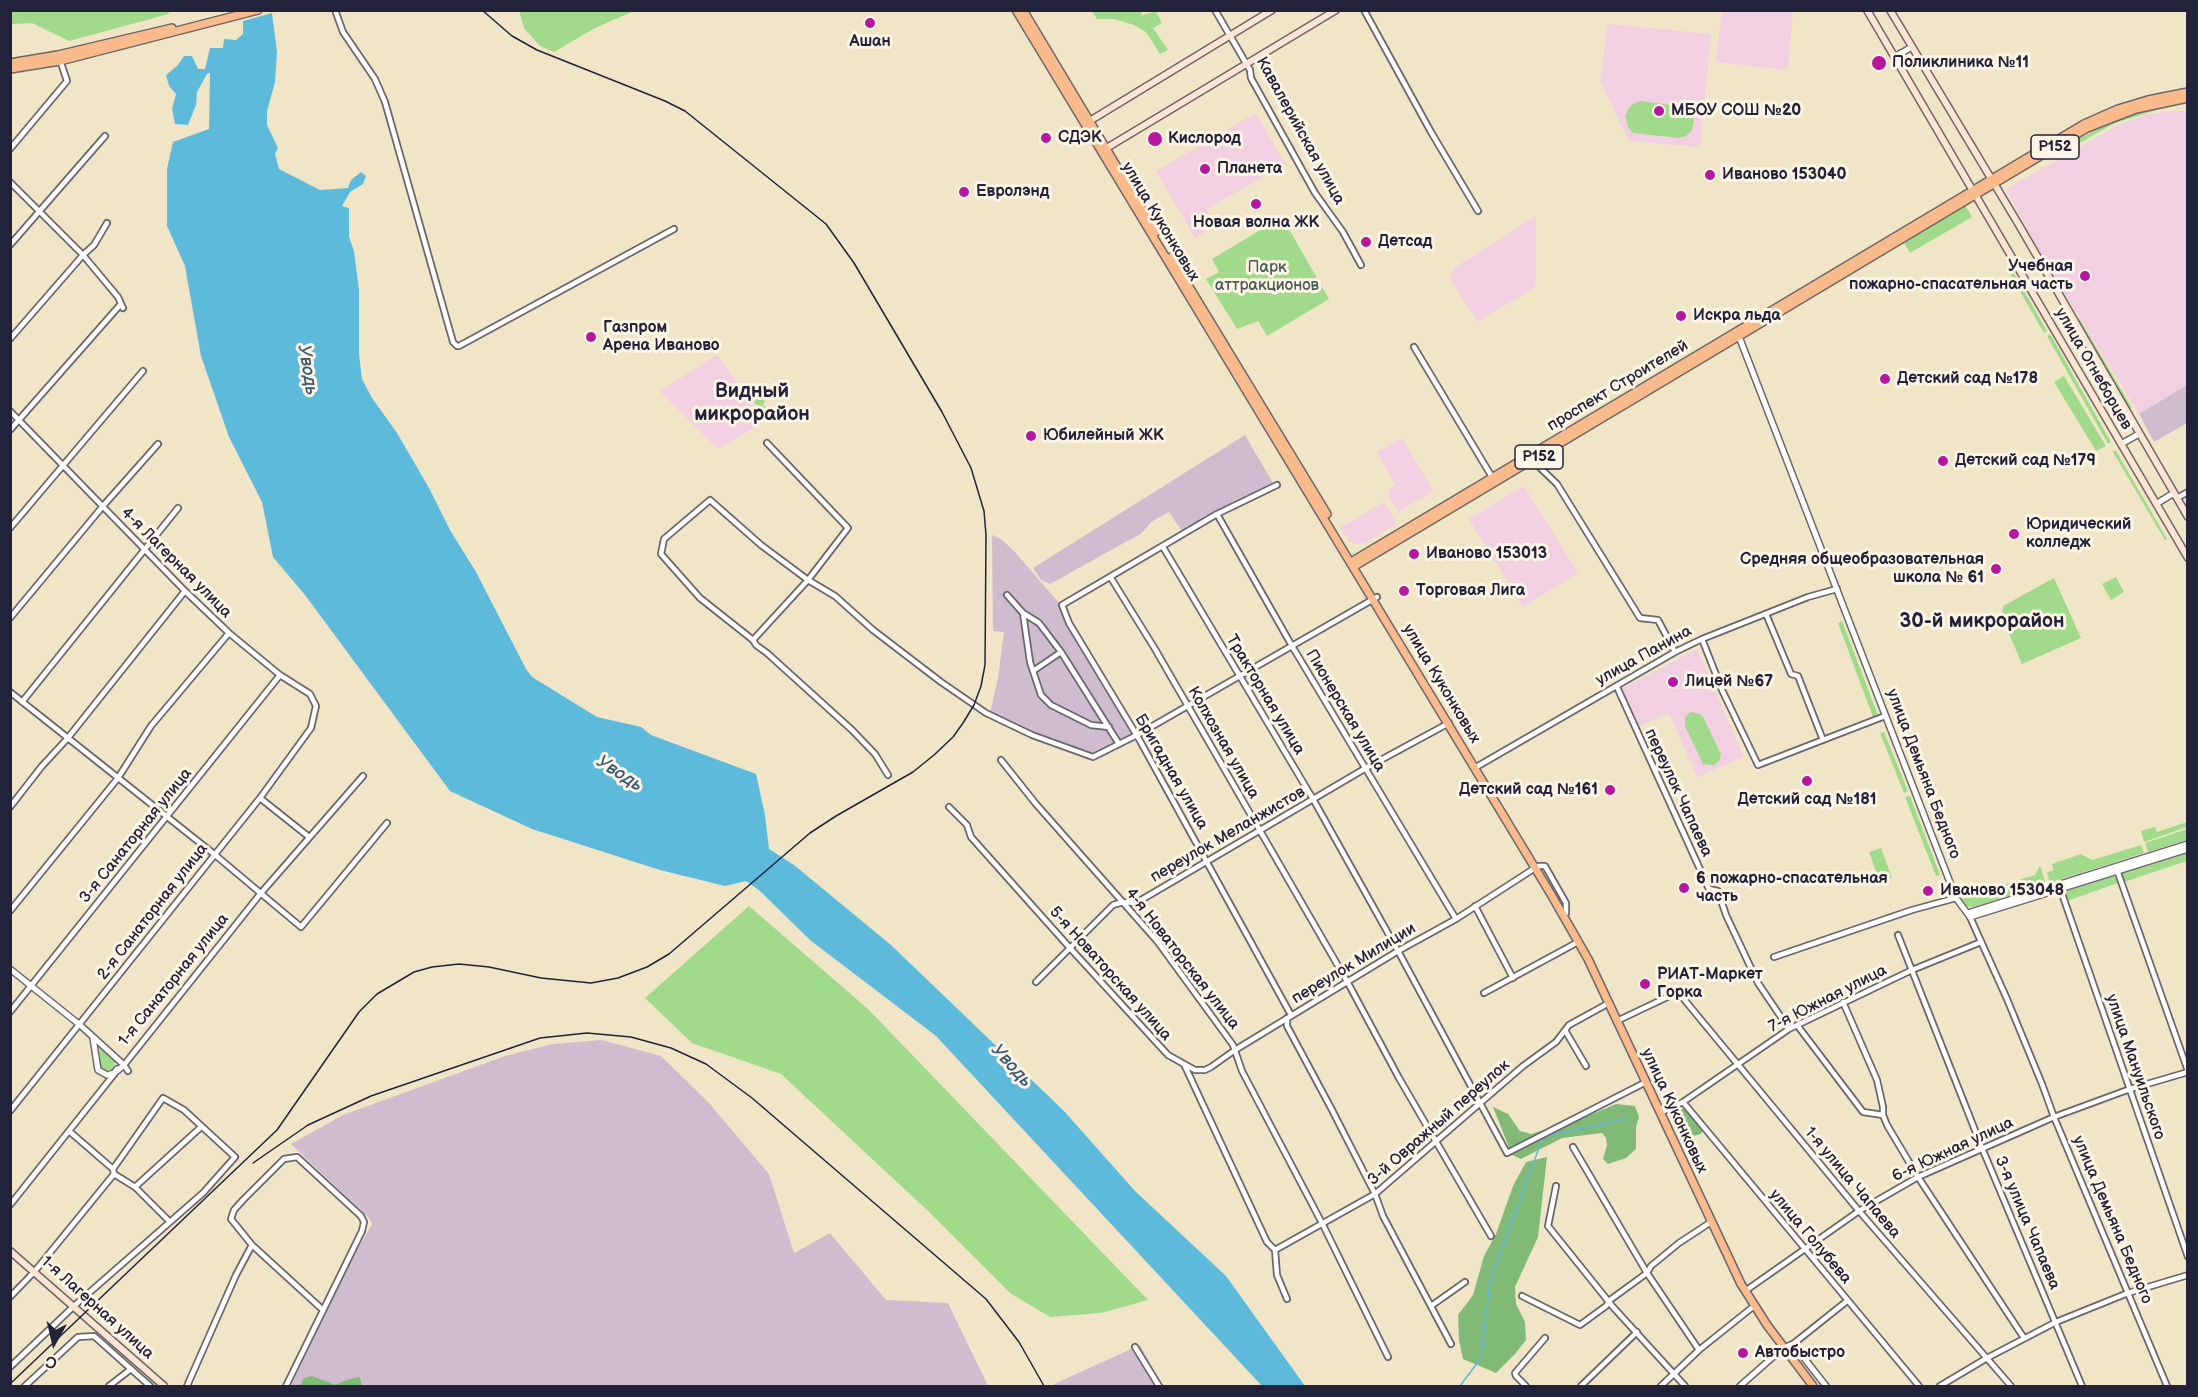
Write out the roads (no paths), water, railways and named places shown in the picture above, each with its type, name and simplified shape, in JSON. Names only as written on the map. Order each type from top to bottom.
[{"type":"main road","points":[[226,17],[243,10]]},
{"type":"main road","points":[[10,69],[258,10]]},
{"type":"main road","name":"улица Куконковых","points":[[1016,10],[1094,134],[1566,913],[1621,1019],[1748,1289],[1815,1386]]},
{"type":"main road","name":"улица Куконковых","points":[[1023,10],[1087,123]]},
{"type":"main road","points":[[1087,123],[1272,10]]},
{"type":"main road","points":[[1103,146],[1118,141],[1336,10]]},
{"type":"main road","name":"улица Огнеборцев","points":[[1867,10],[2187,558]]},
{"type":"main road","name":"улица Огнеборцев","points":[[1890,10],[1993,181],[2187,517]]},
{"type":"main road","points":[[10,63],[59,58]]},
{"type":"main road","name":"проспект Строителей","points":[[1354,563],[1847,270],[2077,128],[2099,117],[2148,100],[2187,92]]},
{"type":"main road","name":"проспект Строителей","points":[[1993,181],[2105,120],[2148,105],[2187,98]]},
{"type":"main road","name":"улица Куконковых","points":[[1094,134],[1265,417]]},
{"type":"main road","name":"улица Куконковых","points":[[1375,598],[1477,767]]},
{"type":"main road","name":"улица Куконковых","points":[[1537,867],[1609,1003],[1711,1222],[1754,1306],[1788,1346]]},
{"type":"main road","name":"1-я Лагерная улица","points":[[10,1251],[165,1386]]},
{"type":"street","points":[[335,10],[343,32],[375,79],[385,102],[453,342],[457,346],[674,229]]},
{"type":"street","name":"Кавалерийская улица","points":[[1215,10],[1247,64],[1251,78],[1315,193],[1343,232],[1361,265]]},
{"type":"street","points":[[1364,10],[1478,212]]},
{"type":"street","points":[[1894,57],[1912,47]]},
{"type":"street","points":[[10,149],[67,81],[59,58]]},
{"type":"street","points":[[10,245],[105,136]]},
{"type":"street","points":[[10,182],[83,255],[118,297],[121,306],[10,430]]},
{"type":"street","points":[[10,339],[94,245],[107,223]]},
{"type":"street","name":"улица Демьяна Бедного","points":[[1738,334],[1956,898],[1969,915],[2033,1063],[2167,1386]]},
{"type":"street","points":[[1414,347],[1494,479]]},
{"type":"street","points":[[10,528],[143,371]]},
{"type":"street","name":"4-я Лагерная улица","points":[[10,411],[185,591],[280,675],[314,699],[316,713],[311,728]]},
{"type":"street","points":[[2121,444],[2139,434]]},
{"type":"street","points":[[753,640],[808,580],[848,528],[767,443]]},
{"type":"street","points":[[10,618],[158,444]]},
{"type":"street","points":[[1531,457],[1557,483],[1640,618],[1658,620],[1675,652]]},
{"type":"street","points":[[1111,578],[1217,514],[1277,484]]},
{"type":"street","points":[[2156,504],[2187,492]]},
{"type":"street","points":[[888,775],[881,762],[860,738],[753,640],[700,598],[661,554],[664,539],[710,500],[761,545],[808,580],[835,596],[873,630],[974,705],[1032,735],[1093,757],[1137,735],[1375,598]]},
{"type":"street","points":[[22,702],[178,508]]},
{"type":"street","name":"Пионерская улица","points":[[1217,514],[1292,646],[1456,919]]},
{"type":"street","name":"Тракторная улица","points":[[1164,547],[1313,800],[1507,1153],[1646,1082]]},
{"type":"street","name":"Бригадная улица","points":[[1111,578],[1062,605],[1069,623],[1137,735],[1207,861],[1289,1016],[1287,1026],[1451,1344]]},
{"type":"street","name":"Колхозная улица","points":[[1111,578],[1260,830],[1348,983],[1479,1220],[1491,1236]]},
{"type":"street","name":"улица Панина","points":[[1477,767],[1675,652],[1808,597],[1837,590]]},
{"type":"street","points":[[10,807],[185,591]]},
{"type":"street","points":[[1007,596],[1023,613],[1039,622],[1061,651],[1119,744]]},
{"type":"street","points":[[1023,613],[1033,671],[1041,695],[1051,705],[1091,725],[1109,728]]},
{"type":"street","points":[[1766,614],[1791,674],[1798,676],[1823,740]]},
{"type":"street","points":[[10,911],[118,778],[151,726],[230,633]]},
{"type":"street","points":[[1702,639],[1722,690],[1758,765],[1885,716]]},
{"type":"street","points":[[1033,671],[1061,651]]},
{"type":"street","name":"3-я Санаторная улица","points":[[10,1012],[280,675]]},
{"type":"street","name":"переулок Чапаева","points":[[1617,687],[1709,889],[1718,891],[1726,915],[1758,982],[1790,1029]]},
{"type":"street","points":[[10,692],[214,854],[301,927],[387,823]]},
{"type":"street","name":"переулок Меланжистов","points":[[1036,982],[1113,905],[1123,902],[1136,903],[1366,768],[1449,723]]},
{"type":"street","name":"2-я Санаторная улица","points":[[10,1111],[260,798],[311,728]]},
{"type":"street","name":"4-я Новаторская улица","points":[[1001,760],[1036,804],[1157,940],[1235,1050],[1242,1071],[1323,1225],[1388,1357]]},
{"type":"street","name":"1-я Санаторная улица","points":[[10,1205],[117,1071],[126,1068],[261,893],[363,776]]},
{"type":"street","points":[[260,798],[309,837]]},
{"type":"street","name":"5-я Новаторская улица","points":[[949,807],[967,825],[972,837],[1070,948],[1168,1054],[1184,1064],[1267,1242],[1275,1250],[1277,1275],[1287,1299]]},
{"type":"street","points":[[1969,915],[2187,846]]},
{"type":"street","name":"переулок Милиции","points":[[1184,1064],[1195,1070],[1205,1070],[1289,1016],[1456,919],[1537,867]]},
{"type":"street","points":[[2116,869],[2187,1072]]},
{"type":"street","name":"улица Мануильского","points":[[2059,887],[2187,1257]]},
{"type":"street","points":[[1774,957],[1912,910],[1956,898]]},
{"type":"street","points":[[1475,906],[1513,978]]},
{"type":"street","name":"3-я улица Чапаева","points":[[1898,935],[1982,1148],[2082,1386]]},
{"type":"street","points":[[1484,993],[1578,942]]},
{"type":"street","name":"7-я Южная улица","points":[[1664,1111],[1683,1102],[1790,1029],[1912,970],[1980,942]]},
{"type":"street","points":[[10,969],[80,1024],[126,1068]]},
{"type":"street","name":"1-я улица Чапаева","points":[[1621,1019],[1678,992],[1859,1211],[2011,1386]]},
{"type":"street","points":[[1843,1002],[1877,1080],[1883,1115],[1918,1177],[2024,1338]]},
{"type":"street","name":"3-й Овражный переулок","points":[[1275,1250],[1375,1194],[1566,1032],[1569,1025],[1609,1003]]},
{"type":"street","points":[[1797,1026],[1863,1112],[1883,1115]]},
{"type":"street","points":[[1566,1032],[1586,1066]]},
{"type":"street","points":[[92,1036],[95,1042],[94,1055],[98,1070],[107,1075],[117,1071],[119,1063],[116,1056]]},
{"type":"street","name":"6-я Южная улица","points":[[1748,1289],[1803,1248],[1859,1211],[1918,1177],[2054,1117],[2130,1089],[2187,1072]]},
{"type":"street","points":[[10,1297],[35,1271],[114,1172],[163,1098],[184,1110],[235,1157],[203,1193],[74,1306],[10,1366]]},
{"type":"street","name":"улица Голубева","points":[[1683,1102],[1846,1301],[1919,1386]]},
{"type":"street","points":[[135,1187],[201,1127]]},
{"type":"street","points":[[69,1131],[114,1172],[135,1187],[170,1221]]},
{"type":"street","points":[[1573,1147],[1647,1274],[1699,1350]]},
{"type":"street","points":[[286,1386],[362,1231],[364,1222],[361,1216],[297,1157],[284,1159],[234,1210],[231,1219],[252,1245],[323,1310]]},
{"type":"street","points":[[1556,1186],[1548,1226],[1685,1386]]},
{"type":"street","points":[[1522,1296],[1580,1325],[1647,1274],[1651,1266],[1679,1243],[1711,1222]]},
{"type":"street","points":[[187,1386],[236,1275],[252,1245]]},
{"type":"street","points":[[1940,1386],[1987,1358],[2056,1322],[2128,1293],[2187,1275]]},
{"type":"street","points":[[1431,1306],[1465,1282]]},
{"type":"street","points":[[1740,1386],[1846,1301]]},
{"type":"street","points":[[1661,1386],[1699,1350],[1754,1306]]},
{"type":"street","points":[[1581,1386],[1637,1332]]},
{"type":"street","points":[[26,1386],[78,1337],[94,1336],[150,1386]]},
{"type":"street","points":[[1526,1386],[1515,1373],[1545,1338]]},
{"type":"street","points":[[1788,1346],[1826,1386]]},
{"type":"street","points":[[1135,1347],[1158,1386]]},
{"type":"street","points":[[109,1386],[131,1369]]},
{"type":"water","name":"Уводь","points":[[272,13],[277,52],[275,82],[267,111],[267,125],[278,148],[275,154],[279,169],[320,190],[348,188],[351,180],[361,172],[366,176],[363,184],[350,192],[342,206],[349,208],[349,237],[354,251],[359,290],[359,354],[362,379],[429,488],[532,677],[597,717],[641,727],[651,735],[756,774],[765,815],[769,849],[794,865],[891,945],[1064,1111],[1135,1191],[1226,1276],[1305,1386],[1262,1386],[936,1036],[810,940],[760,891],[746,881],[725,886],[660,870],[532,829],[450,791],[305,595],[273,557],[262,502],[229,437],[201,356],[185,266],[167,226],[167,169],[173,142],[209,129],[210,73],[207,74],[197,92],[196,105],[188,125],[175,124],[172,109],[176,94],[169,86],[166,75],[184,56],[192,56],[198,69],[205,69],[210,48],[223,48],[224,39],[236,40],[243,34],[243,21]]},
{"type":"waterway","points":[[1460,1386],[1481,1358],[1490,1281],[1543,1137],[1625,1119]]},
{"type":"railway","points":[[10,1384],[277,1130],[359,1012],[377,994],[414,972],[459,964],[489,967],[541,978],[591,983],[618,978],[647,967],[669,954],[810,833],[913,772],[934,755],[953,737],[963,723],[974,705],[981,686],[985,665],[986,535],[984,511],[971,468],[942,412],[854,263],[826,224],[685,111],[537,50],[512,36],[482,10]]},
{"type":"railway","points":[[253,1163],[308,1125],[371,1096],[540,1038],[587,1033],[631,1037],[671,1048],[706,1064],[752,1098],[986,1299],[1019,1342],[1044,1386]]},
{"type":"place","name":"Ашан","points":[[870,23]]},
{"type":"place","name":"Поликлиника №11","points":[[1879,63]]},
{"type":"place","name":"МБОУ СОШ №20","points":[[1659,111]]},
{"type":"place","name":"СДЭК","points":[[1046,138]]},
{"type":"place","name":"Кислород","points":[[1155,139]]},
{"type":"place","name":"Планета","points":[[1205,169]]},
{"type":"place","name":"Иваново 153040","points":[[1710,175]]},
{"type":"place","name":"Евролэнд","points":[[964,192]]},
{"type":"place","name":"Новая волна ЖК","points":[[1256,204]]},
{"type":"place","name":"Детсад","points":[[1366,242]]},
{"type":"place","name":"Учебная пожарно-спасательная часть","points":[[2085,276]]},
{"type":"place","name":"Искра льда","points":[[1681,316]]},
{"type":"place","name":"Газпром Арена Иваново","points":[[591,337]]},
{"type":"place","name":"Детский сад №178","points":[[1885,379]]},
{"type":"place","name":"Юбилейный ЖК","points":[[1031,436]]},
{"type":"place","name":"Детский сад №179","points":[[1943,461]]},
{"type":"place","name":"Юридический колледж","points":[[2014,534]]},
{"type":"place","name":"Иваново 153013","points":[[1414,554]]},
{"type":"place","name":"Средняя общеобразовательная школа № 61","points":[[1996,569]]},
{"type":"place","name":"Торговая Лига","points":[[1404,591]]},
{"type":"place","name":"Лицей №67","points":[[1673,682]]},
{"type":"place","name":"Детский сад №181","points":[[1807,781]]},
{"type":"place","name":"Детский сад №161","points":[[1610,790]]},
{"type":"place","name":"6 пожарно-спасательная часть","points":[[1684,888]]},
{"type":"place","name":"Иваново 153048","points":[[1928,891]]},
{"type":"place","name":"РИАТ-Маркет Горка","points":[[1645,984]]},
{"type":"place","name":"Автобыстро","points":[[1743,1353]]},
{"type":"district","name":"Видный микрорайон","points":[[752,404]]},
{"type":"district","name":"30-й микрорайон","points":[[1982,622]]},
{"type":"park label","name":"Парк аттракционов","points":[[1267,277]]}]
